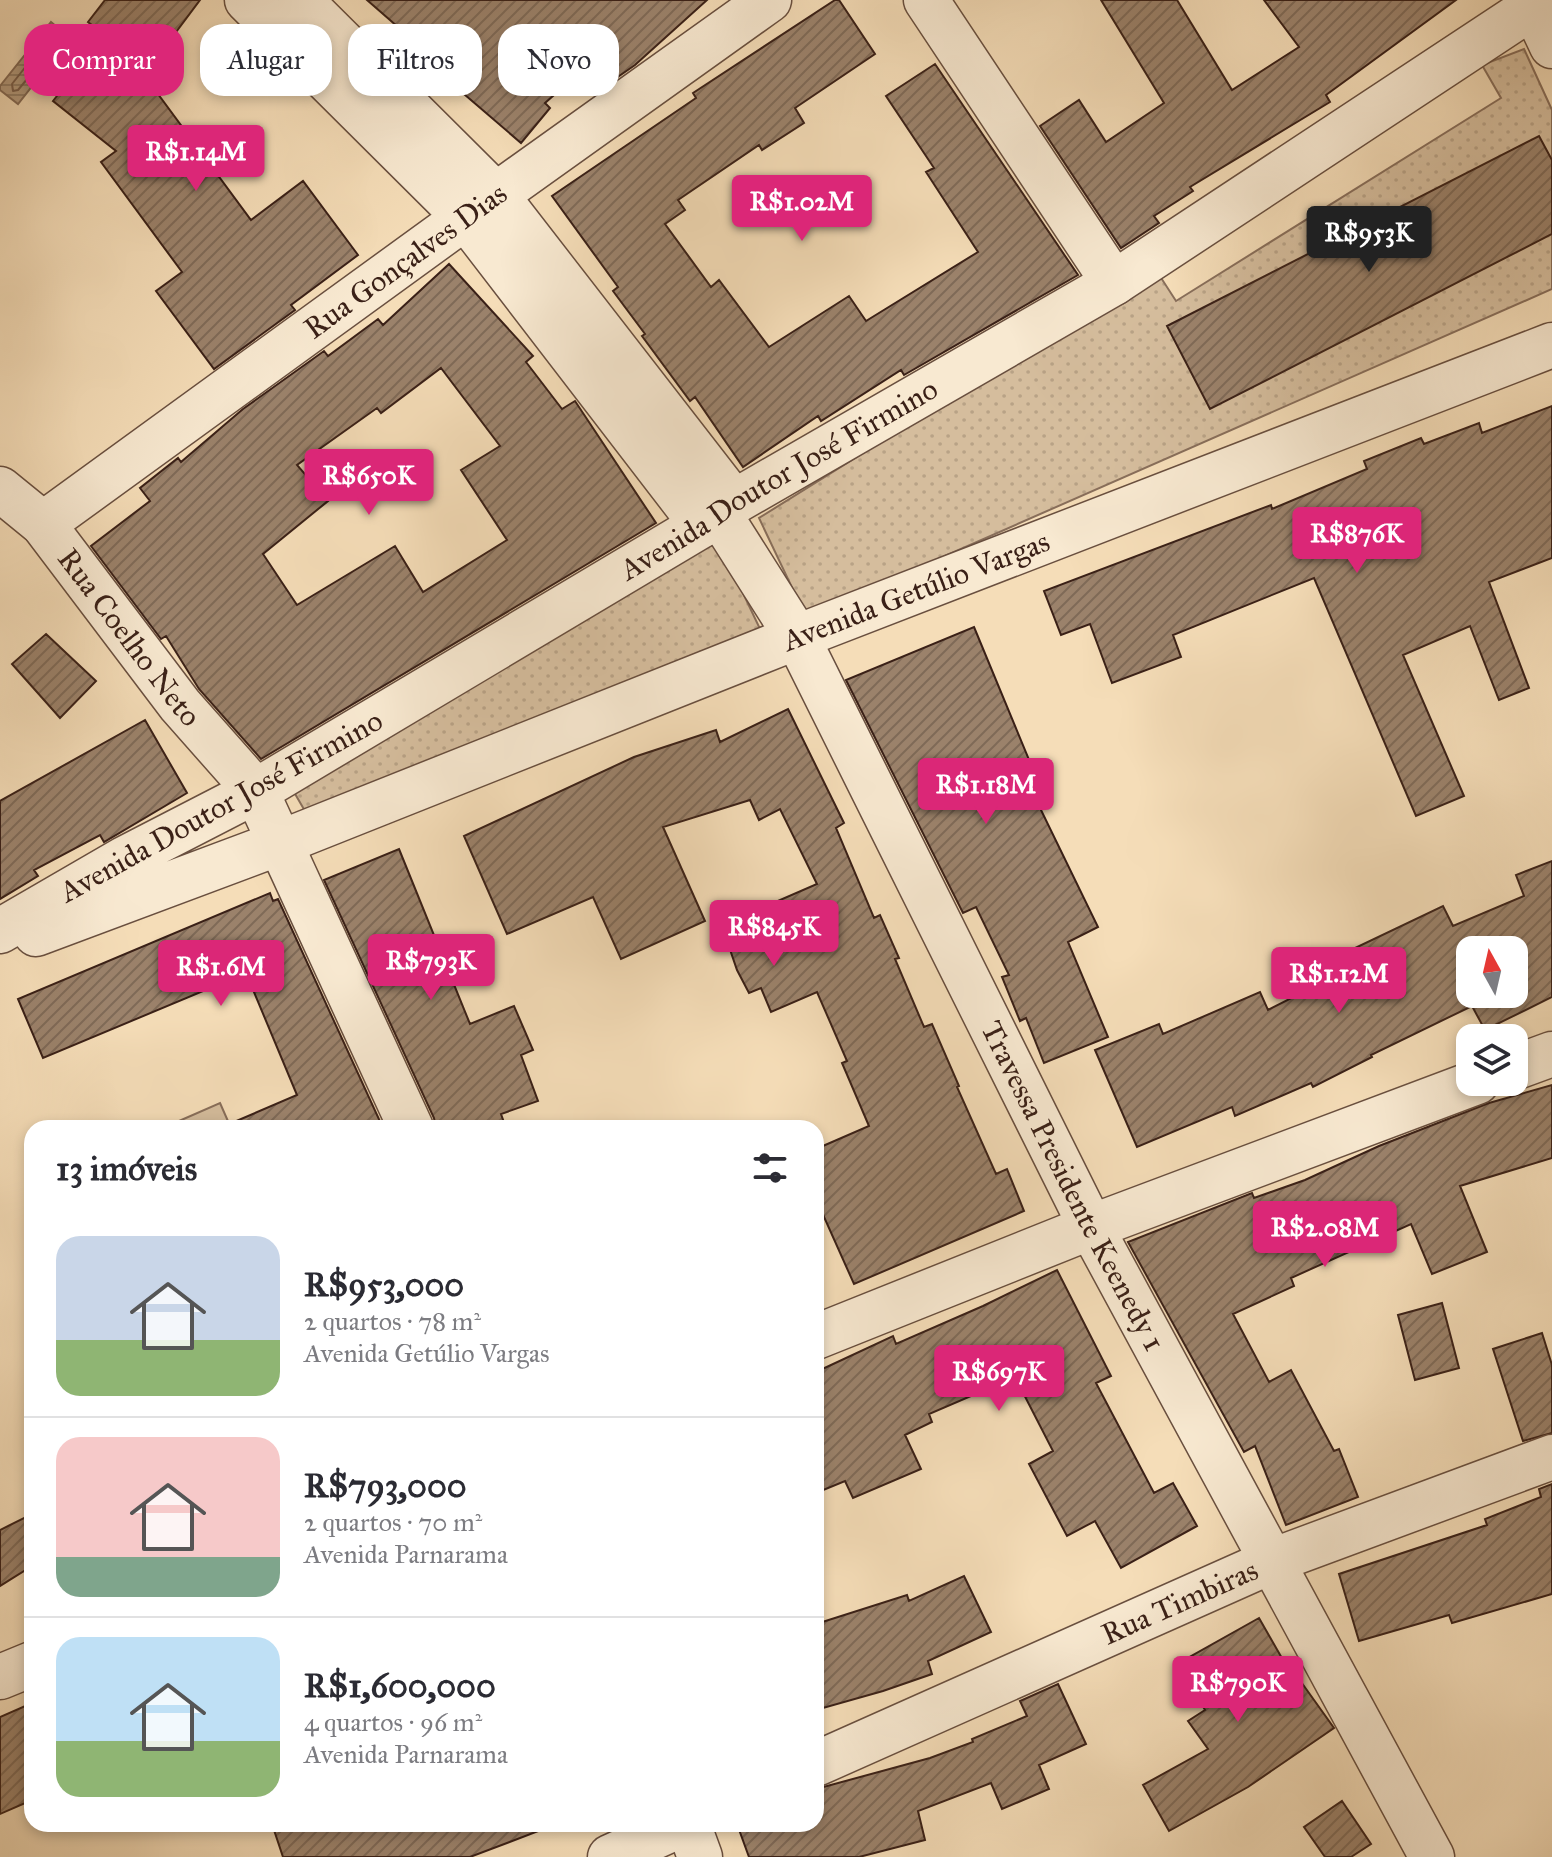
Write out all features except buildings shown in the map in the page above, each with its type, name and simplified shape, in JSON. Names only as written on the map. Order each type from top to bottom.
[{"type":"street","points":[[247,0],[481,206]]},
{"type":"street","points":[[300,0],[481,206]]},
{"type":"street","name":"Rua Gonçalves Dias","points":[[43,524],[769,0]]},
{"type":"street","points":[[926,0],[1114,283]]},
{"type":"street","name":"Avenida Doutor José Firmino","points":[[0,931],[124,859],[256,791],[718,514],[1114,283],[1539,13]]},
{"type":"street","name":"Travessa Presidente Keenedy 1","points":[[481,206],[718,514],[797,637],[1091,1227],[1432,1857]]},
{"type":"street","name":"Avenida Getúlio Vargas","points":[[282,842],[797,637],[1552,345]]},
{"type":"street","name":"Rua Coelho Neto","points":[[0,489],[43,524],[180,705],[256,791],[407,1120]]},
{"type":"street","name":"Avenida Doutor José Firmino","points":[[0,948],[282,842]]},
{"type":"street","points":[[1528,1063],[1552,1054]]},
{"type":"street","points":[[824,1334],[1091,1227],[1456,1090]]},
{"type":"street","name":"Rua Timbiras","points":[[824,1760],[1272,1561],[1552,1457]]},
{"type":"street","points":[[0,1677],[24,1667]]},
{"type":"street","points":[[610,1857],[667,1832]]},
{"type":"street","points":[[689,1832],[700,1857]]},
{"type":"shaded area","points":[[1524,49],[1552,110],[1552,289],[806,617],[759,518],[1156,270],[1176,301],[1501,98],[1482,65]]},
{"type":"shaded area","points":[[714,532],[761,631],[309,818],[294,792]]},
{"type":"shaded area","points":[[220,1103],[227,1120],[181,1120]]},
{"type":"water","points":[[24,56],[24,96],[18,104],[0,90]]}]
